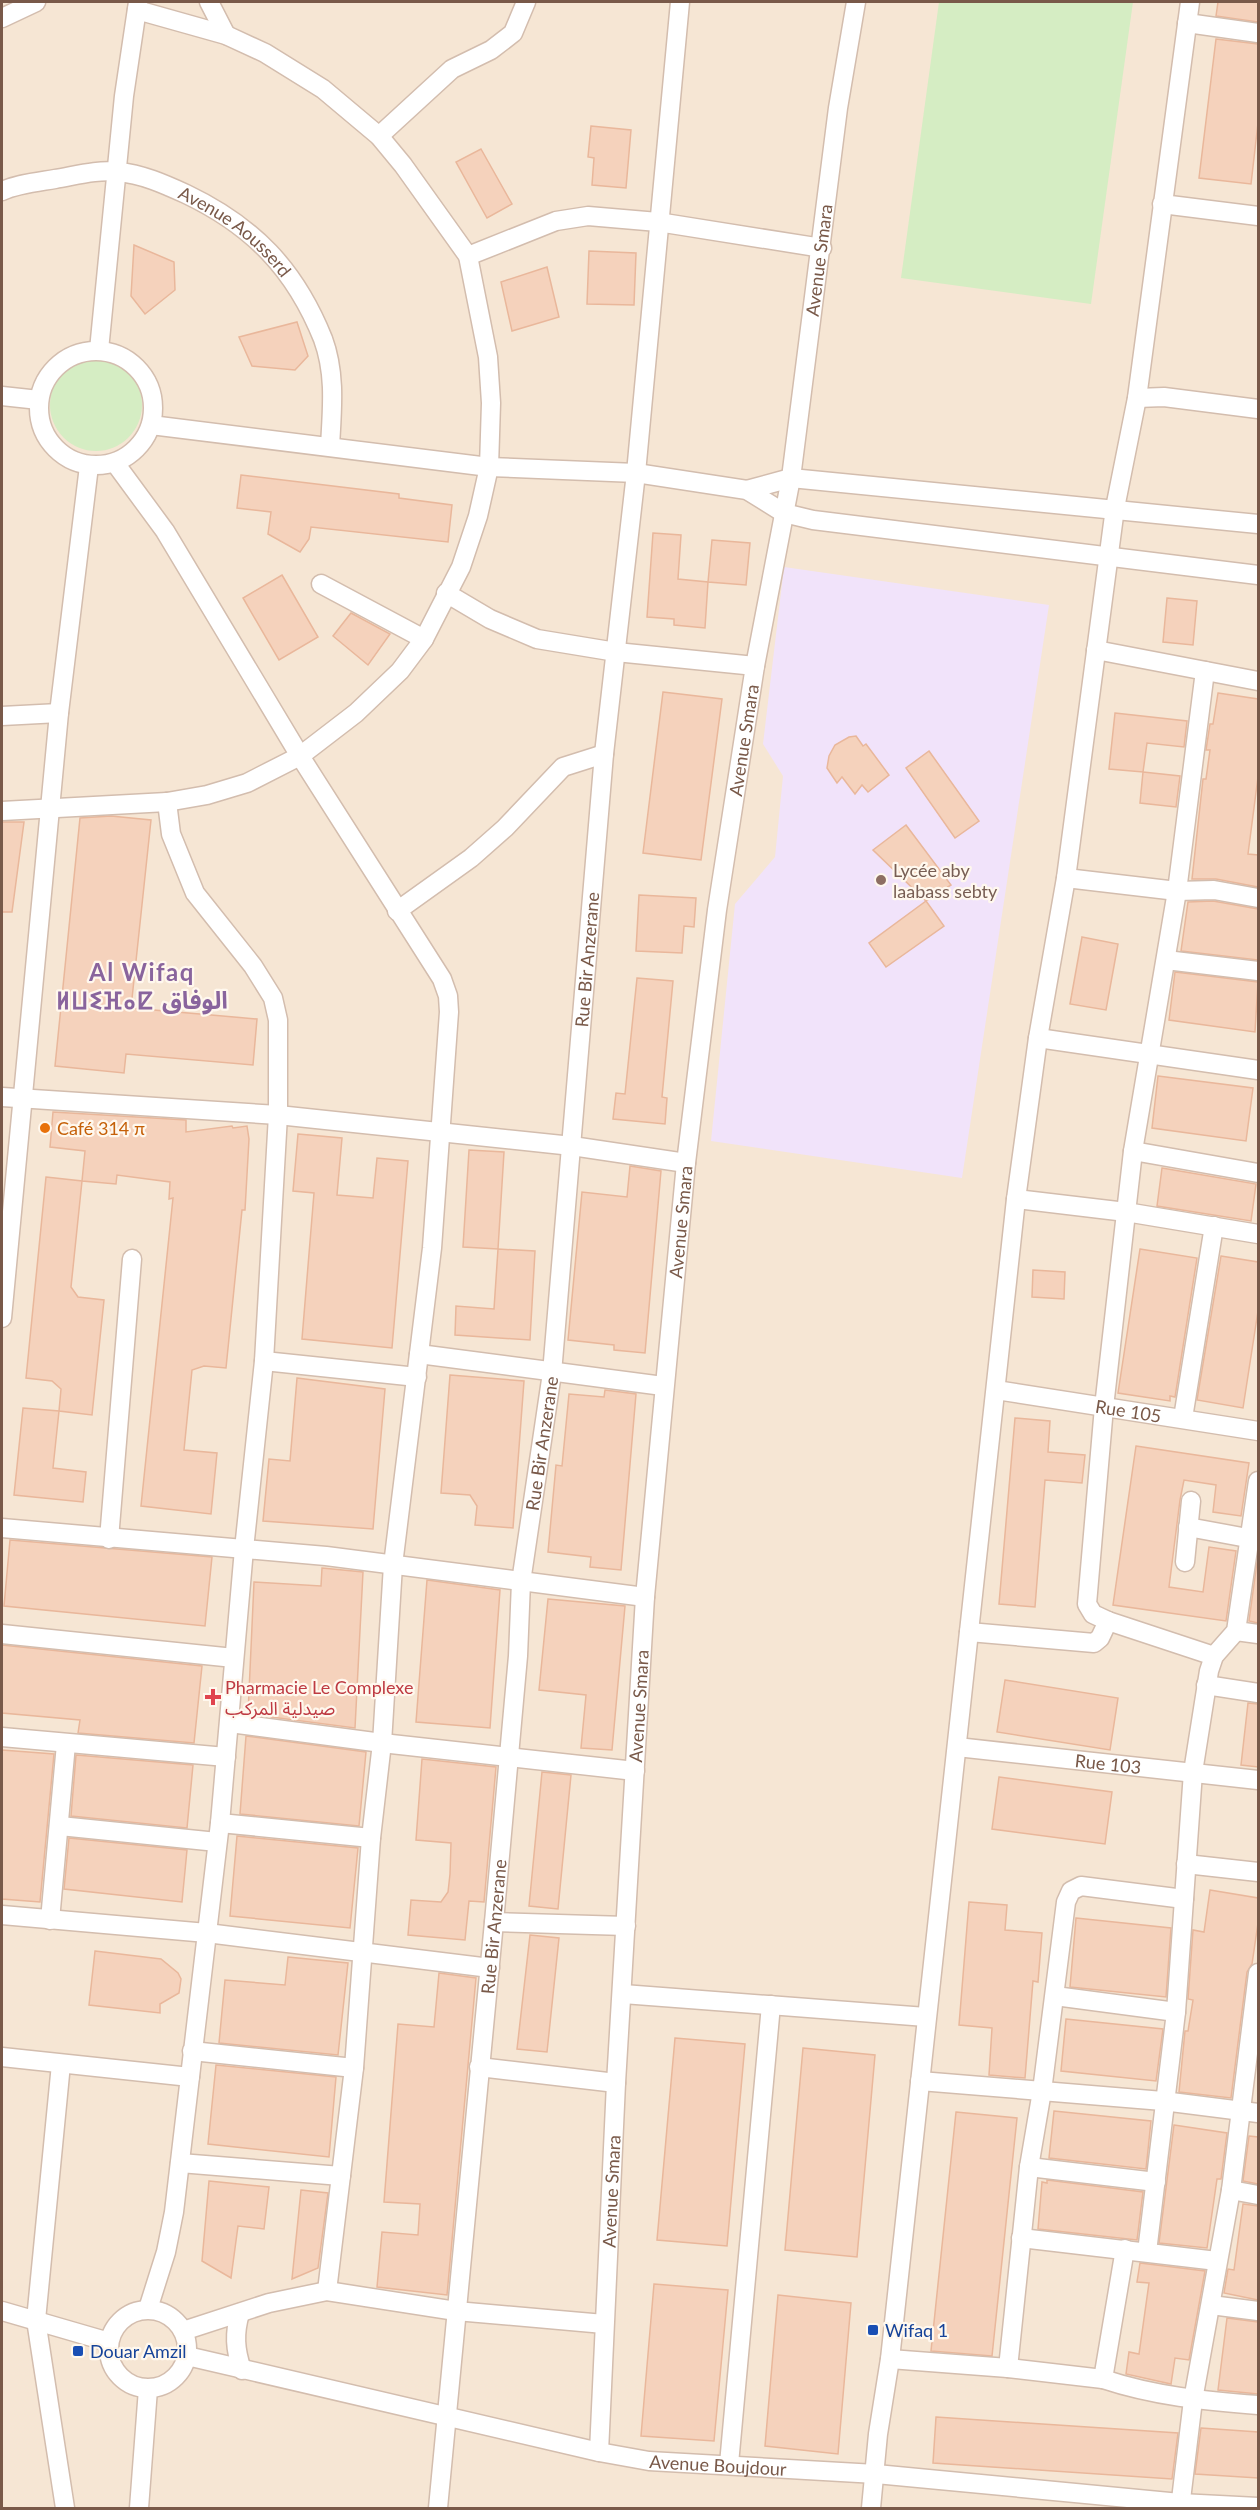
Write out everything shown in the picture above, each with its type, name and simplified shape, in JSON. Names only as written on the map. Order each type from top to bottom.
[{"type":"street","points":[[2,18],[36,2]]},
{"type":"street","points":[[209,2],[226,35]]},
{"type":"street","points":[[379,136],[452,69],[491,50],[513,33],[526,2]]},
{"type":"street","name":"Rue Bir Anzerane","points":[[438,2508],[509,1758],[521,1582],[552,1373],[604,754],[636,473],[680,2]]},
{"type":"street","name":"Avenue Smara","points":[[599,2452],[616,2083],[645,1597],[663,1386],[717,910],[755,666],[791,478],[838,108],[856,2]]},
{"type":"street","points":[[871,2508],[878,2434],[890,2359],[1016,1199],[1038,1038],[1066,878],[1115,508],[1137,398],[1190,2]]},
{"type":"street","points":[[2,811],[167,802],[247,783],[300,756],[356,713],[400,671],[424,639],[461,567],[478,516],[489,467],[491,403],[488,357],[468,256],[379,136],[323,89],[265,53],[226,35],[138,6],[116,171],[99,350]]},
{"type":"street","points":[[1187,24],[1258,33]]},
{"type":"street","name":"Avenue Aousserd","points":[[2,191],[74,176],[116,171],[158,181],[206,203],[241,224],[277,258],[300,291],[323,340],[333,379],[330,446]]},
{"type":"street","points":[[1162,204],[1258,216]]},
{"type":"street","points":[[468,256],[572,217],[658,222],[822,248]]},
{"type":"street","points":[[99,350],[119,355],[136,367],[148,384],[153,404],[151,425],[138,448],[115,463],[89,466],[71,461],[50,443],[39,418],[39,400],[43,384],[53,369],[66,358],[82,352],[99,350]]},
{"type":"street","points":[[2,396],[39,400]]},
{"type":"street","points":[[1137,398],[1164,397],[1258,409]]},
{"type":"street","points":[[151,425],[489,467],[636,473],[747,490],[784,513],[813,520],[1258,575]]},
{"type":"street","points":[[115,463],[165,531],[300,756],[441,978],[448,996],[442,1134],[417,1377],[393,1565],[382,1743],[371,1838],[354,2068],[327,2291]]},
{"type":"street","points":[[2,1318],[21,1097],[52,810],[59,713],[89,466]]},
{"type":"street","points":[[747,490],[791,478],[1115,508],[1258,524]]},
{"type":"street","points":[[321,584],[424,639]]},
{"type":"street","points":[[446,593],[514,631],[557,643],[616,652],[755,666]]},
{"type":"street","points":[[1096,650],[1258,681]]},
{"type":"street","points":[[1205,671],[1177,891],[1133,1150],[1104,1407],[1087,1604],[1093,1614],[1108,1621],[1214,1656]]},
{"type":"street","points":[[2,716],[59,713]]},
{"type":"street","points":[[397,911],[471,858],[506,828],[563,767],[581,759],[604,754]]},
{"type":"street","points":[[148,2309],[166,2252],[180,2163],[220,1824],[244,1548],[264,1361],[278,1115],[278,1020],[273,998],[253,966],[195,892],[171,834],[167,802]]},
{"type":"street","points":[[1066,878],[1177,891],[1214,890],[1258,898]]},
{"type":"street","points":[[1166,960],[1258,971]]},
{"type":"street","points":[[1038,1038],[1149,1052],[1258,1070]]},
{"type":"street","points":[[2,1097],[278,1115],[572,1146],[687,1163]]},
{"type":"street","points":[[1133,1150],[1258,1173]]},
{"type":"street","points":[[1016,1199],[1126,1212],[1258,1234]]},
{"type":"street","points":[[1183,1418],[1214,1226]]},
{"type":"street","points":[[109,1539],[132,1259]]},
{"type":"street","points":[[419,1354],[663,1386]]},
{"type":"street","points":[[264,1361],[417,1377]]},
{"type":"street","name":"Rue 105","points":[[996,1390],[1183,1418],[1258,1424]]},
{"type":"street","points":[[1147,2252],[1163,2101],[1176,2012],[1193,1772],[1206,1685],[1214,1656],[1236,1631],[1254,1540],[1258,1481]]},
{"type":"street","points":[[1185,1562],[1191,1501]]},
{"type":"street","points":[[1188,1527],[1254,1540]]},
{"type":"street","points":[[2,1528],[109,1539],[244,1548],[645,1597]]},
{"type":"street","points":[[969,1632],[1094,1643],[1100,1638],[1108,1621]]},
{"type":"street","points":[[1236,1631],[1258,1634]]},
{"type":"street","points":[[2,1634],[234,1658]]},
{"type":"street","points":[[1206,1685],[1258,1693]]},
{"type":"street","points":[[230,1723],[382,1743],[635,1771]]},
{"type":"street","points":[[2,1737],[226,1757]]},
{"type":"street","points":[[50,1920],[66,1744]]},
{"type":"street","name":"Rue 103","points":[[957,1747],[1258,1780]]},
{"type":"street","points":[[220,1824],[371,1838]]},
{"type":"street","points":[[60,1826],[217,1842]]},
{"type":"street","points":[[1186,1864],[1258,1872]]},
{"type":"street","points":[[1008,2368],[1029,2167],[1055,1996],[1063,1913],[1071,1891],[1081,1886],[1184,1899]]},
{"type":"street","points":[[2,1915],[207,1933],[490,1968]]},
{"type":"street","points":[[494,1922],[626,1926]]},
{"type":"street","points":[[1180,2506],[1193,2400],[1217,2261],[1250,2112],[1258,1973]]},
{"type":"street","points":[[623,1994],[926,2017]]},
{"type":"street","points":[[1055,1996],[1176,2012]]},
{"type":"street","points":[[729,2464],[771,2005]]},
{"type":"street","points":[[192,2050],[354,2068]]},
{"type":"street","points":[[2,2057],[189,2077]]},
{"type":"street","points":[[61,2064],[36,2320],[65,2508]]},
{"type":"street","points":[[479,2067],[616,2083]]},
{"type":"street","points":[[920,2080],[1163,2101],[1250,2112]]},
{"type":"street","points":[[180,2163],[341,2176]]},
{"type":"street","points":[[1029,2167],[1155,2182]]},
{"type":"street","points":[[1231,2190],[1258,2195]]},
{"type":"street","points":[[1020,2238],[1217,2261]]},
{"type":"street","points":[[1103,2379],[1125,2249]]},
{"type":"street","points":[[183,2331],[278,2301],[327,2291],[456,2311],[604,2324]]},
{"type":"street","points":[[1211,2305],[1258,2311]]},
{"type":"street","points":[[148,2309],[168,2315],[183,2331],[187,2343],[187,2356],[182,2369],[173,2380],[162,2386],[148,2389],[134,2386],[123,2380],[114,2369],[109,2356],[109,2342],[118,2322],[137,2311],[148,2309]]},
{"type":"street","points":[[2,2312],[109,2342]]},
{"type":"street","points":[[240,2313],[235,2341],[242,2370]]},
{"type":"street","name":"Avenue Boujdour","points":[[187,2356],[599,2452],[649,2461],[876,2474],[1180,2506],[1258,2507]]},
{"type":"street","points":[[890,2359],[1008,2368],[1103,2379],[1137,2390],[1193,2400],[1258,2405]]},
{"type":"street","points":[[139,2508],[148,2389]]},
{"type":"shaded area","points":[[2,2],[1258,2],[1258,2508],[2,2508]]},
{"type":"shaded area","name":"Lycée aby laabass sebty","points":[[784,567],[1049,605],[962,1178],[711,1141],[735,904],[775,857],[783,776],[763,744]]},
{"type":"green space","points":[[939,2],[1133,2],[1091,304],[901,278]]},
{"type":"green space","points":[[96,359],[114,362],[129,372],[139,387],[142,405],[139,423],[129,438],[114,448],[96,451],[78,448],[63,438],[53,423],[50,405],[53,387],[63,372],[78,362]]},
{"type":"building","points":[[1218,2],[1258,2],[1258,22],[1216,16]]},
{"type":"building","points":[[1216,39],[1258,44],[1258,123],[1251,184],[1199,178]]},
{"type":"building","points":[[591,126],[631,130],[626,188],[592,185],[594,158],[588,157]]},
{"type":"building","points":[[481,149],[512,204],[487,218],[456,162]]},
{"type":"building","points":[[134,245],[174,262],[175,290],[145,314],[131,296]]},
{"type":"building","points":[[589,251],[636,253],[634,305],[587,304]]},
{"type":"building","points":[[547,267],[559,317],[512,331],[501,282]]},
{"type":"building","points":[[297,322],[308,356],[295,370],[252,366],[239,337]]},
{"type":"building","points":[[241,475],[399,494],[399,498],[452,505],[448,542],[311,527],[309,539],[300,552],[268,534],[271,512],[237,508]]},
{"type":"building","points":[[653,533],[681,535],[678,579],[708,582],[705,628],[674,625],[674,619],[647,617]]},
{"type":"building","points":[[712,540],[750,543],[746,585],[708,582]]},
{"type":"building","points":[[282,575],[318,637],[279,660],[243,598]]},
{"type":"building","points":[[1167,598],[1197,601],[1193,645],[1163,642]]},
{"type":"building","points":[[351,613],[390,634],[368,665],[333,636]]},
{"type":"building","points":[[663,692],[722,699],[701,860],[643,853]]},
{"type":"building","points":[[1218,693],[1258,699],[1258,777],[1248,854],[1258,855],[1258,887],[1216,879],[1192,879],[1203,779],[1206,779],[1210,750],[1206,750]]},
{"type":"building","points":[[1115,713],[1187,721],[1184,747],[1147,743],[1143,772],[1109,769]]},
{"type":"building","points":[[856,736],[863,746],[866,744],[889,775],[868,792],[862,785],[855,794],[842,777],[837,783],[827,768],[829,756],[835,745],[849,737]]},
{"type":"building","points":[[929,751],[979,821],[955,838],[906,768]]},
{"type":"building","points":[[1143,772],[1180,776],[1176,807],[1140,803]]},
{"type":"building","points":[[111,816],[151,820],[131,1008],[257,1019],[253,1065],[126,1054],[124,1073],[55,1066],[80,818]]},
{"type":"building","points":[[2,822],[24,822],[12,912],[2,912]]},
{"type":"building","points":[[906,825],[951,885],[926,901],[873,850]]},
{"type":"building","points":[[639,895],[696,898],[694,927],[684,926],[682,953],[636,951]]},
{"type":"building","points":[[926,901],[944,926],[886,967],[869,943]]},
{"type":"building","points":[[1213,901],[1258,909],[1258,960],[1181,951],[1188,902]]},
{"type":"building","points":[[1082,937],[1118,944],[1106,1010],[1070,1004]]},
{"type":"building","points":[[1175,972],[1258,982],[1255,1032],[1169,1020]]},
{"type":"building","points":[[637,978],[673,981],[662,1097],[667,1098],[665,1124],[613,1119],[616,1093],[625,1094]]},
{"type":"building","points":[[1158,1076],[1253,1088],[1246,1141],[1152,1128]]},
{"type":"building","points":[[53,1112],[186,1120],[186,1132],[247,1126],[249,1139],[245,1210],[242,1210],[226,1368],[204,1366],[192,1370],[184,1450],[217,1453],[211,1514],[141,1506],[173,1198],[169,1199],[170,1182],[117,1175],[116,1184],[82,1181],[85,1151],[50,1147]]},
{"type":"building","points":[[298,1134],[342,1138],[337,1195],[373,1198],[377,1158],[408,1161],[392,1348],[302,1339],[314,1193],[293,1191]]},
{"type":"building","points":[[469,1150],[504,1152],[498,1249],[463,1247]]},
{"type":"building","points":[[630,1166],[661,1171],[645,1353],[614,1350],[614,1345],[568,1340],[582,1192],[627,1197]]},
{"type":"building","points":[[1162,1168],[1256,1184],[1251,1221],[1157,1206]]},
{"type":"building","points":[[46,1177],[82,1181],[71,1287],[78,1297],[104,1300],[92,1415],[59,1411],[61,1389],[52,1381],[26,1378]]},
{"type":"building","points":[[498,1249],[535,1251],[530,1340],[455,1335],[456,1306],[494,1309]]},
{"type":"building","points":[[1140,1249],[1197,1258],[1175,1397],[1170,1396],[1170,1401],[1118,1393]]},
{"type":"building","points":[[1221,1256],[1258,1262],[1258,1311],[1243,1408],[1197,1400]]},
{"type":"building","points":[[1033,1270],[1065,1272],[1064,1299],[1032,1297]]},
{"type":"building","points":[[450,1375],[524,1381],[513,1528],[475,1525],[477,1506],[470,1495],[441,1493]]},
{"type":"building","points":[[297,1378],[385,1389],[373,1529],[263,1521],[269,1459],[290,1461]]},
{"type":"building","points":[[605,1390],[636,1394],[621,1570],[590,1567],[591,1557],[548,1552],[556,1465],[562,1466],[569,1394],[604,1397]]},
{"type":"building","points":[[23,1408],[59,1411],[53,1468],[86,1472],[83,1502],[14,1495]]},
{"type":"building","points":[[1015,1418],[1050,1421],[1048,1452],[1085,1455],[1082,1483],[1045,1480],[1035,1607],[999,1604]]},
{"type":"building","points":[[1136,1446],[1249,1463],[1241,1516],[1213,1512],[1216,1485],[1184,1480],[1180,1500],[1169,1587],[1203,1592],[1209,1547],[1236,1551],[1226,1621],[1113,1605]]},
{"type":"building","points":[[10,1540],[212,1557],[205,1626],[4,1606]]},
{"type":"building","points":[[1258,1555],[1258,1623],[1249,1621]]},
{"type":"building","points":[[322,1568],[363,1572],[355,1728],[248,1714],[254,1582],[321,1586]]},
{"type":"building","points":[[427,1580],[500,1590],[490,1728],[416,1722]]},
{"type":"building","points":[[548,1599],[625,1606],[612,1750],[581,1748],[586,1695],[539,1690]]},
{"type":"building","points":[[2,1645],[202,1666],[194,1743],[78,1733],[80,1720],[2,1713]]},
{"type":"building","points":[[1005,1680],[1118,1698],[1110,1750],[997,1732]]},
{"type":"building","points":[[1248,1703],[1258,1704],[1258,1767],[1241,1765]]},
{"type":"building","points":[[246,1736],[366,1752],[359,1826],[240,1814]]},
{"type":"building","points":[[2,1750],[54,1754],[40,1902],[2,1899]]},
{"type":"building","points":[[76,1755],[193,1765],[187,1828],[71,1816]]},
{"type":"building","points":[[422,1759],[496,1767],[484,1902],[469,1901],[465,1940],[408,1935],[411,1900],[441,1902],[448,1892],[450,1874],[451,1843],[416,1840]]},
{"type":"building","points":[[542,1772],[571,1775],[558,1909],[529,1906]]},
{"type":"building","points":[[999,1777],[1112,1792],[1105,1844],[992,1829]]},
{"type":"building","points":[[237,1836],[358,1848],[350,1928],[230,1916]]},
{"type":"building","points":[[69,1838],[187,1850],[182,1902],[64,1889]]},
{"type":"building","points":[[1210,1890],[1258,1898],[1258,1923],[1252,1964],[1247,1972],[1231,2098],[1179,2092],[1185,2031],[1188,2031],[1193,2000],[1188,1999],[1193,1930],[1204,1932]]},
{"type":"building","points":[[969,1902],[1007,1905],[1005,1930],[1042,1933],[1038,1982],[1033,1981],[1025,2078],[989,2075],[992,2028],[959,2025]]},
{"type":"building","points":[[1076,1918],[1171,1928],[1166,1997],[1070,1987]]},
{"type":"building","points":[[530,1935],[559,1938],[547,2052],[517,2049]]},
{"type":"building","points":[[95,1951],[161,1959],[178,1973],[181,1979],[179,1993],[160,2004],[160,2013],[89,2005]]},
{"type":"building","points":[[288,1957],[348,1963],[338,2055],[219,2043],[225,1980],[285,1985]]},
{"type":"building","points":[[439,1973],[476,1978],[447,2295],[377,2287],[382,2232],[418,2235],[420,2204],[384,2202],[398,2024],[434,2027]]},
{"type":"building","points":[[1066,2019],[1163,2029],[1156,2081],[1061,2071]]},
{"type":"building","points":[[675,2038],[745,2044],[727,2246],[657,2240]]},
{"type":"building","points":[[803,2048],[875,2055],[857,2257],[785,2250]]},
{"type":"building","points":[[216,2065],[336,2077],[329,2157],[208,2144]]},
{"type":"building","points":[[1054,2111],[1151,2121],[1146,2169],[1049,2158]]},
{"type":"building","points":[[956,2112],[1017,2118],[992,2356],[931,2351]]},
{"type":"building","points":[[1174,2125],[1227,2133],[1221,2179],[1217,2179],[1207,2248],[1159,2243]]},
{"type":"building","points":[[1249,2136],[1258,2137],[1258,2184],[1243,2181]]},
{"type":"building","points":[[1047,2180],[1143,2192],[1137,2240],[1038,2229],[1042,2182],[1047,2183]]},
{"type":"building","points":[[209,2181],[269,2187],[264,2229],[238,2226],[231,2278],[202,2261]]},
{"type":"building","points":[[301,2190],[328,2193],[318,2268],[292,2279]]},
{"type":"building","points":[[1243,2204],[1258,2206],[1258,2300],[1224,2293],[1228,2269],[1234,2270]]},
{"type":"building","points":[[1140,2263],[1205,2271],[1189,2360],[1175,2358],[1171,2384],[1126,2374],[1129,2352],[1139,2354],[1149,2283],[1137,2282]]},
{"type":"building","points":[[654,2284],[728,2290],[714,2441],[641,2436]]},
{"type":"building","points":[[778,2295],[851,2303],[838,2454],[765,2446]]},
{"type":"building","points":[[1227,2318],[1258,2322],[1258,2394],[1218,2390]]},
{"type":"building","points":[[936,2417],[1178,2433],[1172,2479],[933,2463]]},
{"type":"building","points":[[1201,2428],[1258,2432],[1258,2478],[1195,2474]]},
{"type":"place","name":"Lycée aby laabass sebty","points":[[881,880]]},
{"type":"place","name":"Café 314 π","points":[[45,1128]]},
{"type":"place","name":"Pharmacie Le Complexe صيدلية المركب","points":[[213,1697]]},
{"type":"place","name":"Wifaq 1","points":[[873,2330]]},
{"type":"place","name":"Douar Amzil","points":[[78,2351]]},
{"type":"district","name":"Al Wifaq ⵍⵡⵉⴼⴰⵇ الوفاق","points":[[142,985]]}]
